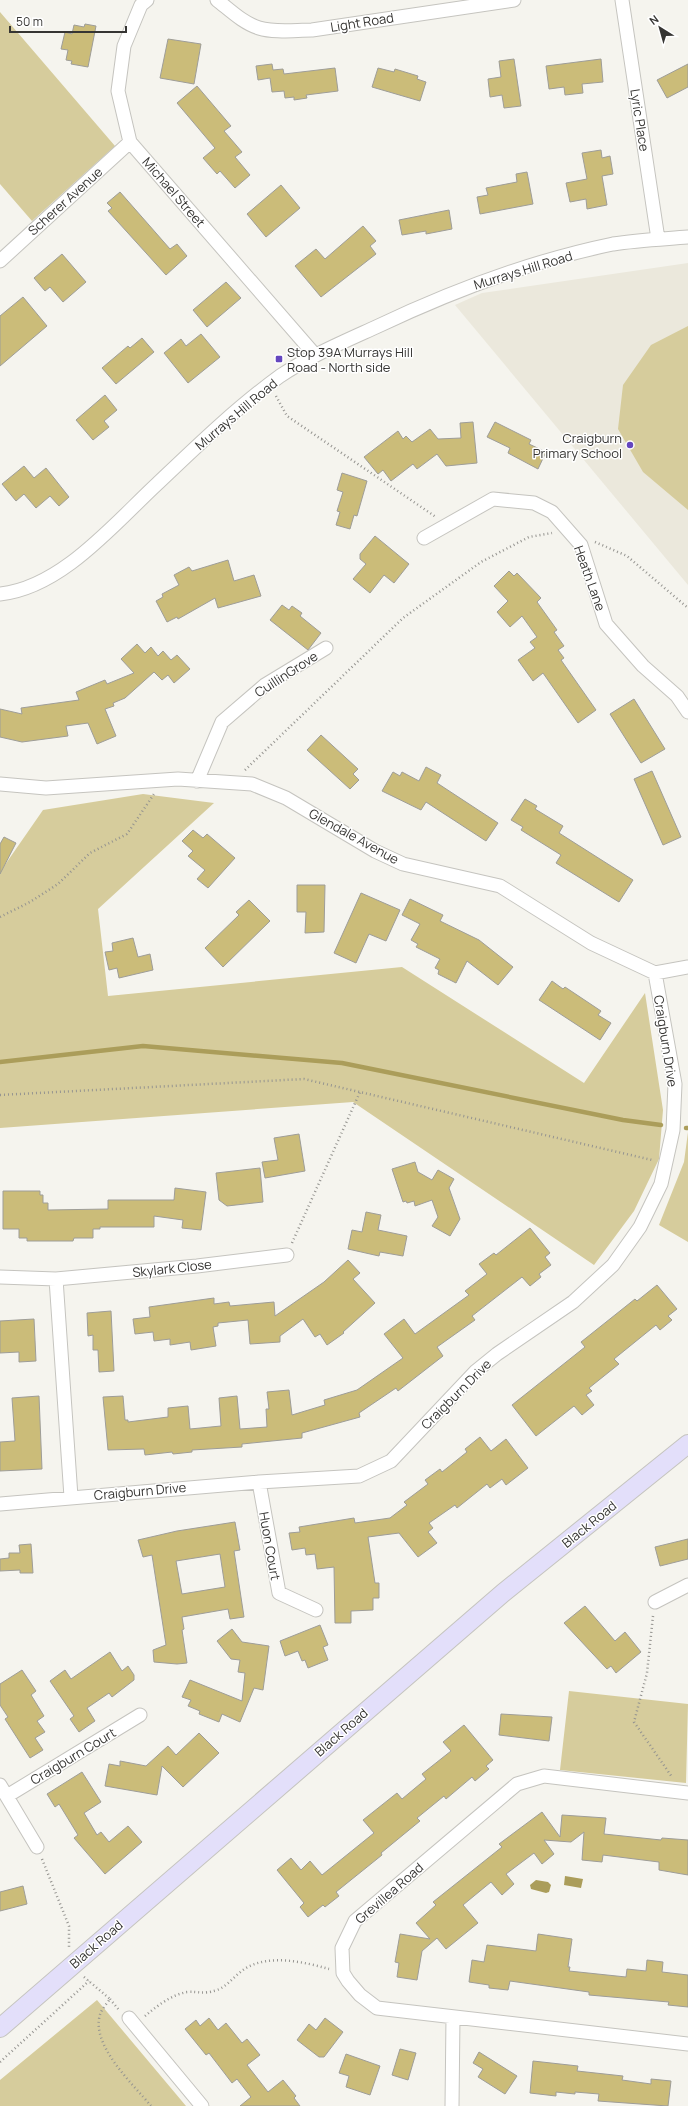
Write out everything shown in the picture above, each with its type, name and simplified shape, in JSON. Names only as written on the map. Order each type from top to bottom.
[{"type":"main road","name":"Black Road","points":[[0,2028],[503,1593],[688,1444]]},
{"type":"street","name":"Michael Street","points":[[147,0],[142,5],[124,46],[118,91],[130,142],[315,355]]},
{"type":"street","name":"Light Road","points":[[217,0],[239,17],[259,28],[288,31],[312,30],[462,3],[514,0]]},
{"type":"street","name":"Lyric Place","points":[[622,0],[658,239]]},
{"type":"street","name":"Scherer Avenue","points":[[0,261],[130,142]]},
{"type":"street","name":"Murrays Hill Road","points":[[0,594],[38,584],[73,563],[228,417],[270,385],[315,355],[411,310],[495,276],[544,260],[614,244],[688,237]]},
{"type":"street","name":"Heath Lane","points":[[424,538],[493,499],[534,503],[552,512],[581,545],[606,624],[643,666],[677,696],[688,712]]},
{"type":"street","name":"CuillinGrove","points":[[197,780],[222,722],[265,685],[326,648]]},
{"type":"street","name":"Glendale Avenue","points":[[0,784],[46,788],[162,780],[197,780],[252,784],[286,798],[375,851],[403,864],[500,886],[591,943],[655,973]]},
{"type":"street","points":[[655,973],[688,966]]},
{"type":"street","name":"Craigburn Drive","points":[[0,1504],[259,1482],[359,1476],[391,1461],[476,1371],[497,1354],[574,1302],[613,1265],[640,1227],[661,1184],[674,1130],[675,1084],[655,973]]},
{"type":"street","name":"Skylark Close","points":[[0,1278],[56,1279],[197,1266],[287,1255]]},
{"type":"street","points":[[56,1279],[71,1497]]},
{"type":"street","name":"Huon Court","points":[[259,1482],[279,1593],[316,1610]]},
{"type":"street","points":[[655,1602],[688,1585]]},
{"type":"street","name":"Craigburn Court","points":[[7,1796],[140,1715]]},
{"type":"street","name":"Grevillea Road","points":[[343,1972],[342,1948],[355,1921],[517,1784],[544,1776],[685,1792]]},
{"type":"street","points":[[0,1785],[37,1847]]},
{"type":"street","points":[[343,1972],[360,1996],[377,2008],[688,2044]]},
{"type":"street","points":[[452,2106],[453,2017]]},
{"type":"street","points":[[131,2021],[202,2106]]},
{"type":"path","points":[[270,385],[287,416],[447,525]]},
{"type":"path","points":[[232,783],[281,733],[343,677],[403,618],[488,559],[529,537],[568,530],[627,556],[688,608]]},
{"type":"path","points":[[0,917],[30,902],[58,884],[90,853],[127,834],[162,780]]},
{"type":"path","points":[[0,1096],[304,1079],[666,1164]]},
{"type":"path","points":[[287,1255],[360,1092]]},
{"type":"path","points":[[655,1602],[647,1672],[634,1722],[685,1792]]},
{"type":"path","points":[[37,1847],[69,1926],[70,1966],[110,1999],[101,2012],[98,2026],[107,2053],[151,2106]]},
{"type":"path","points":[[131,2021],[164,2001],[187,1992],[205,1994],[220,1989],[247,1968],[276,1960],[307,1963],[343,1972]]},
{"type":"path","points":[[0,2062],[89,1981]]},
{"type":"shaded area","points":[[0,12],[115,146],[32,221],[0,184]]},
{"type":"shaded area","name":"Craigburn Primary School","points":[[688,263],[688,585],[455,305],[482,293]]},
{"type":"shaded area","points":[[688,326],[688,510],[643,472],[618,429],[623,385],[651,345]]},
{"type":"shaded area","points":[[143,794],[214,803],[98,909],[108,996],[402,967],[584,1083],[645,993],[663,1110],[659,1159],[634,1211],[594,1265],[353,1102],[0,1128],[0,872],[43,810]]},
{"type":"shaded area","points":[[688,1132],[688,1242],[659,1225],[684,1162]]},
{"type":"shaded area","points":[[569,1691],[688,1704],[686,1783],[560,1770]]},
{"type":"shaded area","points":[[565,1876],[583,1879],[581,1888],[564,1885]]},
{"type":"shaded area","points":[[536,1880],[548,1882],[551,1885],[549,1892],[546,1893],[531,1889],[530,1885]]},
{"type":"shaded area","points":[[97,2000],[186,2106],[0,2106],[0,2080]]},
{"type":"building","points":[[85,24],[96,26],[88,67],[71,64],[72,61],[66,60],[68,50],[61,49],[65,32],[72,34],[74,25],[84,27]]},
{"type":"building","points":[[168,39],[201,44],[194,84],[160,78]]},
{"type":"building","points":[[514,59],[521,106],[504,108],[502,95],[490,97],[488,79],[501,77],[499,61]]},
{"type":"building","points":[[601,59],[603,82],[582,84],[583,93],[565,95],[564,87],[549,89],[546,66]]},
{"type":"building","points":[[272,64],[273,70],[283,69],[284,74],[335,68],[338,91],[306,95],[307,98],[294,100],[294,97],[285,98],[284,91],[272,92],[270,78],[258,80],[256,66]]},
{"type":"building","points":[[688,64],[688,87],[667,98],[657,80]]},
{"type":"building","points":[[378,68],[394,72],[395,69],[418,76],[417,79],[426,82],[420,101],[372,87]]},
{"type":"building","points":[[197,86],[231,126],[224,131],[242,152],[235,157],[250,175],[235,188],[220,171],[217,174],[203,158],[215,148],[177,103]]},
{"type":"building","points":[[601,150],[602,158],[610,156],[613,174],[602,176],[607,205],[587,209],[586,199],[570,202],[566,183],[587,179],[582,153]]},
{"type":"building","points":[[527,172],[533,204],[480,214],[477,197],[488,195],[486,188],[517,182],[516,174]]},
{"type":"building","points":[[281,185],[300,208],[266,237],[247,214]]},
{"type":"building","points":[[120,192],[170,249],[177,244],[187,256],[166,275],[108,211],[112,208],[107,203]]},
{"type":"building","points":[[449,210],[452,229],[426,234],[426,231],[402,235],[399,220]]},
{"type":"building","points":[[363,226],[376,241],[370,246],[376,254],[321,297],[295,266],[316,249],[325,259]]},
{"type":"building","points":[[62,254],[86,282],[63,302],[50,287],[45,291],[34,278]]},
{"type":"building","points":[[226,282],[241,298],[207,327],[193,310]]},
{"type":"building","points":[[23,297],[47,326],[0,366],[0,316]]},
{"type":"building","points":[[201,334],[220,357],[188,383],[164,353],[181,339],[186,346]]},
{"type":"building","points":[[142,338],[154,352],[116,384],[102,368],[128,346],[130,348]]},
{"type":"building","points":[[105,395],[117,410],[104,421],[109,427],[93,440],[76,420]]},
{"type":"building","points":[[473,422],[477,463],[446,466],[437,454],[417,469],[413,464],[391,481],[383,470],[378,474],[364,457],[398,431],[403,439],[406,436],[412,442],[430,429],[438,439],[461,438],[460,423]]},
{"type":"building","points":[[495,422],[531,440],[529,444],[546,452],[538,469],[508,453],[510,448],[487,437]]},
{"type":"building","points":[[24,466],[34,478],[46,468],[69,497],[59,506],[50,496],[36,508],[24,494],[16,501],[2,484]]},
{"type":"building","points":[[342,473],[367,481],[357,516],[354,515],[350,529],[336,525],[340,512],[337,511],[343,492],[337,490]]},
{"type":"building","points":[[375,536],[409,564],[394,583],[384,575],[370,593],[353,579],[366,564],[360,559],[360,554]]},
{"type":"building","points":[[228,560],[234,581],[254,575],[261,596],[218,608],[215,598],[178,619],[177,617],[167,622],[156,601],[163,597],[162,594],[179,585],[174,575],[189,567],[192,571]]},
{"type":"building","points":[[509,571],[514,576],[517,573],[541,598],[537,602],[557,630],[554,632],[564,646],[558,650],[564,658],[561,660],[596,710],[578,723],[543,673],[533,681],[518,660],[535,648],[530,642],[537,637],[522,616],[510,627],[497,612],[508,601],[494,586]]},
{"type":"building","points":[[282,605],[289,610],[292,606],[302,613],[300,616],[321,633],[308,650],[270,620]]},
{"type":"building","points":[[137,644],[145,653],[151,647],[158,656],[163,651],[171,660],[177,655],[190,669],[174,683],[168,675],[162,680],[154,672],[125,698],[113,703],[114,706],[105,709],[116,736],[97,744],[88,723],[66,726],[68,736],[22,742],[0,737],[0,709],[22,714],[21,708],[79,700],[76,692],[105,680],[107,684],[134,673],[121,659]]},
{"type":"building","points":[[634,699],[665,749],[641,763],[610,714]]},
{"type":"building","points":[[321,735],[358,769],[353,774],[359,780],[350,789],[307,750]]},
{"type":"building","points":[[426,767],[441,775],[437,783],[498,823],[486,841],[426,802],[421,810],[382,791],[393,772],[400,776],[402,772],[419,781]]},
{"type":"building","points":[[652,771],[681,837],[663,845],[634,779]]},
{"type":"building","points":[[525,799],[537,806],[535,809],[563,826],[559,833],[633,880],[619,902],[556,863],[561,855],[521,830],[523,827],[511,820]]},
{"type":"building","points":[[193,830],[203,838],[207,834],[235,858],[208,888],[197,879],[205,870],[188,856],[193,851],[182,841]]},
{"type":"building","points":[[4,837],[16,843],[0,874],[0,844]]},
{"type":"building","points":[[297,885],[325,885],[324,932],[305,933],[306,912],[297,912]]},
{"type":"building","points":[[361,893],[400,910],[386,941],[369,934],[356,963],[334,953]]},
{"type":"building","points":[[410,899],[443,915],[440,921],[479,940],[513,967],[498,985],[467,961],[456,983],[438,974],[439,970],[435,968],[440,959],[416,947],[418,944],[411,940],[420,924],[402,915]]},
{"type":"building","points":[[249,900],[270,921],[223,967],[205,948],[239,915],[236,912]]},
{"type":"building","points":[[133,938],[138,957],[150,954],[153,970],[119,978],[117,968],[109,970],[105,952],[113,951],[112,943]]},
{"type":"building","points":[[552,981],[563,989],[565,987],[601,1011],[598,1015],[611,1023],[600,1040],[539,1000]]},
{"type":"building","points":[[299,1134],[305,1171],[265,1178],[262,1162],[278,1160],[274,1138]]},
{"type":"building","points":[[415,1162],[418,1172],[432,1180],[438,1170],[454,1179],[449,1188],[460,1219],[450,1236],[432,1226],[438,1217],[432,1200],[415,1206],[414,1201],[407,1203],[406,1201],[403,1202],[392,1169]]},
{"type":"building","points":[[260,1168],[263,1202],[227,1206],[219,1200],[216,1173]]},
{"type":"building","points":[[175,1188],[206,1192],[201,1230],[182,1228],[183,1220],[154,1216],[154,1227],[100,1227],[100,1229],[93,1229],[93,1238],[74,1238],[73,1241],[27,1241],[27,1238],[19,1238],[19,1229],[3,1229],[3,1191],[40,1191],[40,1195],[43,1195],[43,1203],[48,1203],[48,1210],[108,1209],[108,1200],[174,1200]]},
{"type":"building","points":[[366,1212],[381,1215],[378,1230],[407,1236],[403,1256],[380,1252],[379,1256],[348,1249],[352,1230],[362,1232]]},
{"type":"building","points":[[530,1228],[550,1253],[545,1257],[551,1265],[539,1274],[541,1277],[530,1286],[522,1277],[472,1316],[475,1320],[437,1347],[443,1356],[398,1391],[396,1388],[359,1413],[360,1417],[302,1433],[302,1438],[242,1444],[242,1447],[192,1450],[192,1452],[173,1454],[172,1452],[145,1455],[144,1449],[108,1450],[103,1397],[123,1396],[125,1420],[128,1420],[128,1422],[168,1417],[168,1408],[188,1406],[190,1429],[221,1426],[219,1398],[237,1396],[240,1429],[267,1427],[266,1409],[269,1409],[267,1392],[289,1390],[292,1415],[325,1405],[324,1400],[357,1390],[403,1358],[384,1334],[404,1319],[415,1334],[469,1295],[465,1291],[487,1274],[479,1264],[494,1253],[496,1255]]},
{"type":"building","points":[[348,1260],[360,1273],[353,1279],[375,1303],[343,1332],[344,1333],[327,1345],[320,1334],[315,1337],[303,1319],[280,1336],[280,1342],[250,1344],[248,1320],[218,1323],[218,1326],[213,1327],[216,1346],[191,1350],[190,1342],[170,1345],[170,1339],[154,1341],[153,1332],[135,1334],[133,1319],[150,1317],[149,1307],[214,1298],[214,1304],[229,1302],[230,1306],[274,1302],[275,1316],[324,1282]]},
{"type":"building","points":[[657,1285],[677,1309],[668,1316],[672,1320],[660,1330],[656,1325],[614,1359],[619,1364],[589,1388],[592,1391],[586,1395],[594,1405],[582,1415],[574,1406],[536,1436],[512,1405],[585,1347],[581,1342],[635,1299],[637,1301]]},
{"type":"building","points":[[111,1311],[114,1371],[99,1372],[98,1350],[93,1350],[93,1335],[88,1336],[87,1313]]},
{"type":"building","points":[[34,1319],[36,1361],[19,1362],[19,1352],[0,1353],[0,1321]]},
{"type":"building","points":[[39,1396],[42,1469],[0,1471],[0,1442],[15,1441],[12,1398]]},
{"type":"building","points":[[480,1437],[491,1451],[506,1439],[528,1468],[506,1485],[502,1479],[490,1488],[487,1484],[457,1508],[455,1505],[429,1523],[433,1528],[428,1532],[437,1543],[418,1557],[399,1533],[368,1537],[375,1583],[379,1583],[379,1598],[373,1598],[373,1610],[351,1611],[351,1623],[335,1623],[334,1567],[317,1569],[315,1554],[306,1555],[305,1548],[292,1550],[289,1533],[300,1532],[299,1527],[354,1518],[355,1523],[390,1518],[407,1505],[404,1502],[428,1484],[425,1480],[440,1469],[442,1472],[467,1452],[465,1449]]},
{"type":"building","points":[[235,1522],[240,1550],[234,1551],[244,1617],[230,1619],[228,1609],[182,1617],[184,1629],[182,1630],[187,1663],[177,1664],[154,1662],[153,1650],[166,1645],[152,1555],[143,1557],[138,1540],[177,1531]],"holes":[[[220,1554],[225,1587],[182,1594],[176,1561]]]},
{"type":"building","points":[[688,1539],[688,1559],[660,1566],[655,1547]]},
{"type":"building","points":[[31,1544],[33,1573],[20,1573],[20,1570],[0,1571],[0,1559],[9,1558],[9,1553],[20,1553],[19,1545]]},
{"type":"building","points":[[585,1606],[615,1641],[625,1632],[641,1652],[616,1673],[611,1666],[607,1669],[564,1623]]},
{"type":"building","points":[[320,1625],[328,1645],[323,1647],[328,1660],[308,1668],[305,1660],[302,1661],[298,1651],[285,1656],[280,1641]]},
{"type":"building","points":[[232,1629],[242,1642],[269,1646],[263,1690],[254,1688],[240,1722],[222,1714],[219,1722],[199,1714],[200,1711],[188,1706],[191,1700],[182,1697],[190,1680],[242,1701],[245,1673],[238,1672],[240,1660],[231,1659],[217,1641]]},
{"type":"building","points":[[110,1652],[122,1671],[128,1666],[134,1675],[134,1680],[112,1697],[109,1693],[87,1708],[95,1721],[79,1732],[70,1719],[74,1716],[50,1681],[65,1670],[71,1679]]},
{"type":"building","points":[[22,1670],[36,1691],[31,1695],[44,1716],[37,1721],[45,1732],[35,1738],[43,1750],[30,1758],[5,1719],[8,1717],[0,1705],[0,1684]]},
{"type":"building","points":[[501,1714],[552,1717],[549,1741],[499,1735]]},
{"type":"building","points":[[464,1725],[493,1760],[486,1766],[489,1769],[475,1781],[472,1777],[446,1799],[444,1796],[417,1818],[420,1821],[381,1853],[382,1855],[336,1892],[339,1896],[325,1907],[323,1905],[308,1917],[300,1907],[304,1903],[277,1870],[291,1858],[301,1870],[310,1861],[322,1875],[374,1833],[363,1820],[397,1793],[402,1799],[426,1779],[422,1774],[451,1751],[443,1742]]},
{"type":"building","points":[[199,1733],[219,1753],[183,1787],[162,1766],[157,1795],[105,1786],[109,1764],[120,1766],[120,1761],[146,1766],[168,1746],[176,1755]]},
{"type":"building","points":[[82,1772],[101,1802],[84,1813],[97,1835],[101,1832],[109,1842],[128,1826],[142,1842],[105,1874],[74,1838],[78,1835],[59,1804],[55,1807],[47,1794]]},
{"type":"building","points":[[542,1812],[560,1837],[562,1815],[606,1818],[604,1834],[661,1840],[662,1838],[688,1840],[688,1875],[659,1870],[659,1862],[603,1855],[602,1862],[582,1860],[584,1832],[571,1842],[544,1840],[554,1854],[542,1864],[534,1853],[506,1874],[514,1884],[502,1895],[491,1882],[463,1905],[478,1923],[446,1949],[437,1938],[422,1951],[417,1980],[397,1977],[399,1963],[395,1962],[400,1934],[430,1939],[416,1923],[436,1905],[433,1902],[502,1847],[499,1844]]},
{"type":"building","points":[[23,1886],[27,1904],[0,1911],[0,1892]]},
{"type":"building","points":[[538,1934],[572,1939],[568,1967],[570,1967],[569,1971],[626,1977],[627,1969],[646,1971],[647,1960],[663,1962],[662,1972],[688,1975],[688,2007],[668,2005],[669,2002],[589,1995],[589,1992],[510,1981],[508,1990],[489,1988],[489,1985],[469,1982],[472,1960],[484,1962],[487,1945],[536,1951]]},
{"type":"building","points":[[209,2018],[218,2030],[226,2023],[242,2043],[247,2039],[260,2055],[247,2065],[268,2092],[283,2080],[296,2096],[294,2098],[300,2106],[240,2106],[251,2097],[237,2079],[232,2083],[209,2053],[206,2055],[185,2029],[196,2020],[200,2026]]},
{"type":"building","points":[[325,2018],[343,2032],[324,2057],[319,2057],[297,2040],[309,2024],[316,2030]]},
{"type":"building","points":[[400,2049],[416,2053],[408,2080],[392,2075]]},
{"type":"building","points":[[479,2052],[517,2076],[505,2094],[478,2077],[483,2069],[473,2063]]},
{"type":"building","points":[[346,2054],[380,2066],[370,2095],[346,2087],[349,2076],[339,2073]]},
{"type":"building","points":[[533,2061],[578,2066],[577,2071],[623,2076],[622,2080],[651,2084],[651,2079],[671,2081],[668,2106],[598,2101],[599,2094],[556,2092],[556,2096],[530,2093]]},
{"type":"waterway","points":[[0,1062],[143,1046],[342,1063],[623,1120],[661,1125]]},
{"type":"place","name":"Stop 39A Murrays Hill Road - North side","points":[[279,359]]},
{"type":"place","name":"Craigburn Primary School","points":[[630,445]]}]
